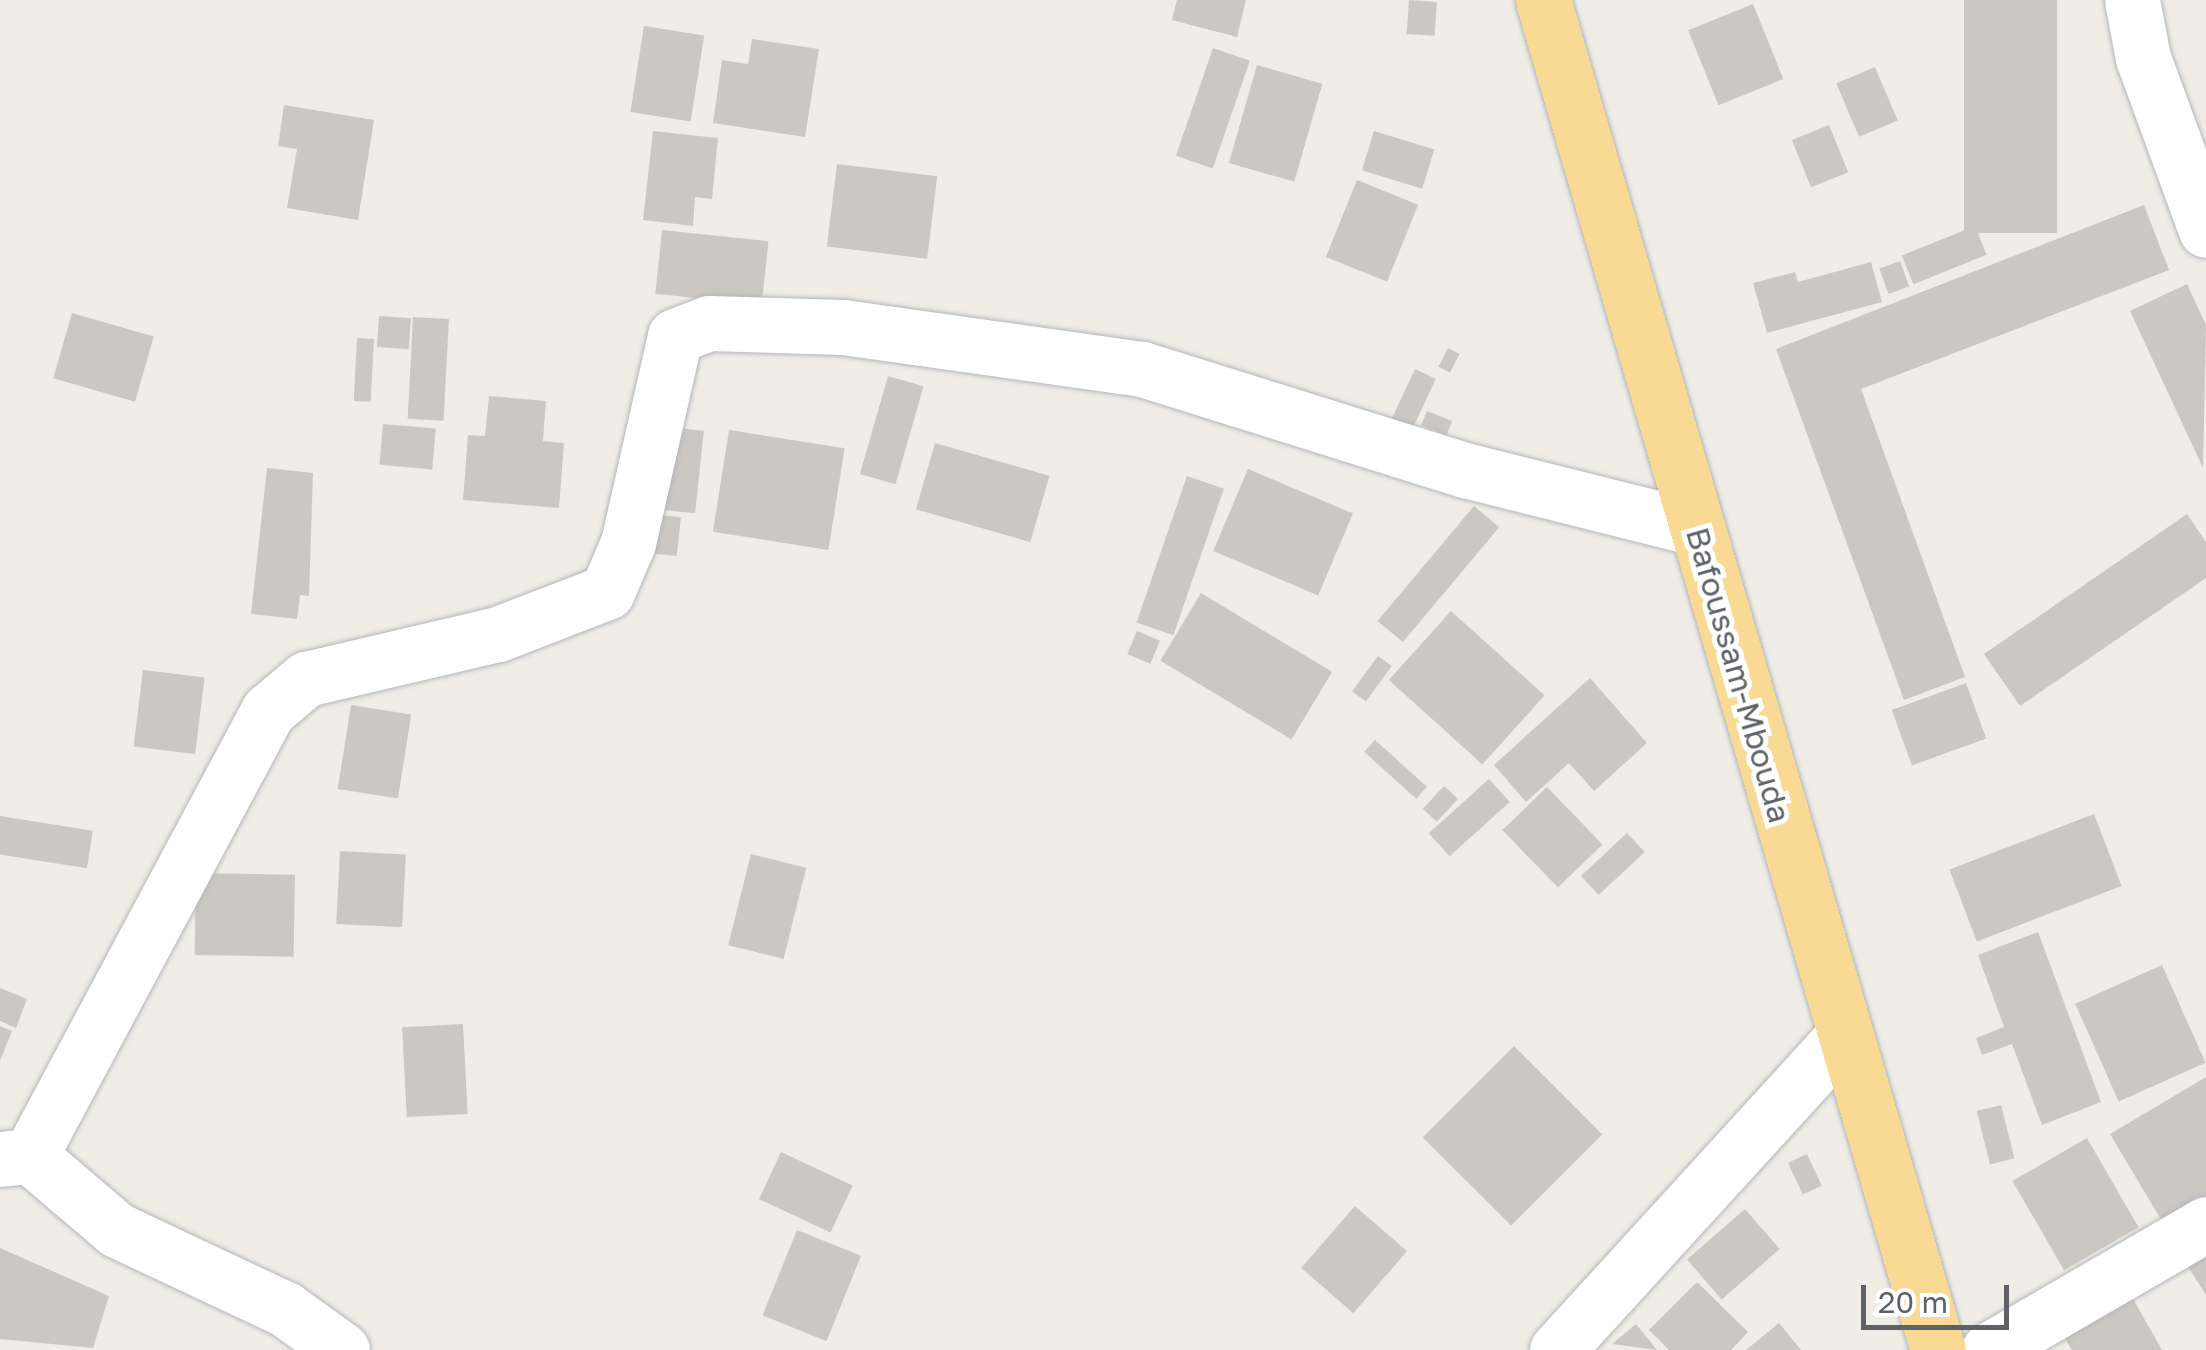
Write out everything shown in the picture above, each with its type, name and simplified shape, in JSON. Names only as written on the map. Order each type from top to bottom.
[{"type":"highway","name":"Bafoussam-Mbouda","points":[[1543,0],[1938,1350]]},
{"type":"street","points":[[2132,0],[2143,58],[2206,230]]},
{"type":"street","points":[[342,1350],[285,1309],[118,1230],[15,1158],[268,711],[306,679],[498,634],[607,592],[628,543],[675,336],[709,322],[844,326],[1142,369],[1465,470],[1696,528]]},
{"type":"street","points":[[1557,1350],[1844,1036]]},
{"type":"street","points":[[1989,1350],[2206,1224]]},
{"type":"building","points":[[1177,0],[1246,0],[1237,37],[1172,20]]},
{"type":"building","points":[[1409,0],[1437,2],[1435,36],[1407,34]]},
{"type":"building","points":[[1964,0],[2057,0],[2057,233],[1964,233]]},
{"type":"building","points":[[1753,4],[1783,79],[1718,105],[1688,30]]},
{"type":"building","points":[[644,26],[704,36],[691,121],[630,112]]},
{"type":"building","points":[[752,39],[819,49],[805,137],[713,123],[722,60],[748,64]]},
{"type":"building","points":[[1213,48],[1250,61],[1213,168],[1176,156]]},
{"type":"building","points":[[1257,65],[1322,84],[1294,182],[1229,163]]},
{"type":"building","points":[[1875,67],[1898,120],[1859,137],[1836,83]]},
{"type":"building","points":[[284,105],[374,120],[358,220],[287,208],[297,149],[278,146]]},
{"type":"building","points":[[1829,125],[1848,172],[1811,187],[1792,140]]},
{"type":"building","points":[[653,131],[718,138],[712,199],[695,197],[693,226],[643,220]]},
{"type":"building","points":[[1374,131],[1434,149],[1422,189],[1362,170]]},
{"type":"building","points":[[837,164],[937,176],[927,259],[827,246]]},
{"type":"building","points":[[1357,180],[1418,205],[1387,282],[1326,257]]},
{"type":"building","points":[[2144,205],[2169,270],[1861,389],[1965,677],[1904,700],[1776,349]]},
{"type":"building","points":[[1975,226],[1987,255],[1913,284],[1902,256]]},
{"type":"building","points":[[662,230],[768,241],[762,305],[655,294]]},
{"type":"building","points":[[1900,261],[1909,286],[1889,294],[1879,269]]},
{"type":"building","points":[[1871,262],[1882,302],[1767,333],[1753,283],[1795,272],[1798,282]]},
{"type":"building","points":[[2187,284],[2206,325],[2203,468],[2130,311]]},
{"type":"building","points":[[72,313],[154,336],[135,402],[53,378]]},
{"type":"building","points":[[379,316],[411,318],[409,349],[377,347]]},
{"type":"building","points":[[413,317],[449,319],[444,421],[408,419]]},
{"type":"building","points":[[357,338],[374,339],[371,402],[354,401]]},
{"type":"building","points":[[1448,348],[1460,354],[1450,373],[1438,367]]},
{"type":"building","points":[[1415,369],[1436,379],[1409,437],[1388,427]]},
{"type":"building","points":[[888,376],[924,386],[895,484],[860,474]]},
{"type":"building","points":[[489,396],[546,401],[543,441],[564,443],[559,508],[463,500],[468,435],[485,436]]},
{"type":"building","points":[[1427,411],[1452,421],[1446,435],[1421,425]]},
{"type":"building","points":[[383,424],[436,429],[432,469],[379,465]]},
{"type":"building","points":[[668,427],[704,431],[695,513],[659,510]]},
{"type":"building","points":[[729,430],[845,448],[828,550],[713,532]]},
{"type":"building","points":[[935,443],[1049,476],[1030,542],[916,509]]},
{"type":"building","points":[[267,468],[313,473],[309,596],[300,595],[297,619],[251,614]]},
{"type":"building","points":[[1248,469],[1353,514],[1318,595],[1213,551]]},
{"type":"building","points":[[1187,476],[1224,489],[1173,635],[1137,623]]},
{"type":"building","points":[[1474,506],[1499,527],[1403,642],[1378,621]]},
{"type":"building","points":[[650,514],[681,517],[677,556],[646,553]]},
{"type":"building","points":[[2187,514],[2206,542],[2206,578],[2020,706],[1984,654]]},
{"type":"building","points":[[1201,593],[1332,672],[1291,740],[1160,661]]},
{"type":"building","points":[[1451,611],[1545,695],[1482,764],[1389,680]]},
{"type":"building","points":[[1137,631],[1160,641],[1150,664],[1127,654]]},
{"type":"building","points":[[1378,656],[1392,666],[1366,702],[1352,692]]},
{"type":"building","points":[[143,670],[205,678],[195,754],[134,746]]},
{"type":"building","points":[[1590,678],[1647,743],[1594,791],[1569,763],[1526,802],[1494,765]]},
{"type":"building","points":[[1966,683],[1986,738],[1912,765],[1892,710]]},
{"type":"building","points":[[351,705],[411,715],[398,798],[338,789]]},
{"type":"building","points":[[1375,740],[1427,787],[1416,799],[1364,752]]},
{"type":"building","points":[[1489,779],[1510,802],[1450,856],[1429,833]]},
{"type":"building","points":[[1444,786],[1458,799],[1437,822],[1423,809]]},
{"type":"building","points":[[1547,787],[1603,845],[1558,888],[1502,830]]},
{"type":"building","points":[[2094,814],[2122,886],[1977,941],[1949,870]]},
{"type":"building","points":[[0,816],[93,831],[87,868],[0,854]]},
{"type":"building","points":[[1627,833],[1645,852],[1599,895],[1581,876]]},
{"type":"building","points":[[340,851],[406,854],[402,927],[336,924]]},
{"type":"building","points":[[751,854],[806,868],[784,959],[728,945]]},
{"type":"building","points":[[196,873],[295,875],[294,957],[195,955]]},
{"type":"building","points":[[2038,932],[2101,1102],[2042,1125],[2012,1044],[1982,1055],[1976,1038],[2004,1027],[1978,955]]},
{"type":"building","points":[[2162,965],[2206,1063],[2119,1101],[2075,1004]]},
{"type":"building","points":[[0,988],[27,999],[16,1028],[0,1021]]},
{"type":"building","points":[[463,1024],[468,1114],[407,1117],[402,1027]]},
{"type":"building","points":[[0,1026],[12,1031],[0,1061]]},
{"type":"building","points":[[1514,1046],[1602,1134],[1511,1226],[1423,1137]]},
{"type":"building","points":[[2206,1077],[2206,1198],[2163,1223],[2110,1134]]},
{"type":"building","points":[[2001,1105],[2014,1158],[1990,1164],[1977,1111]]},
{"type":"building","points":[[2087,1138],[2138,1227],[2064,1270],[2013,1181]]},
{"type":"building","points":[[781,1152],[853,1185],[831,1233],[759,1199]]},
{"type":"building","points":[[1807,1154],[1822,1186],[1803,1195],[1788,1163]]},
{"type":"building","points":[[1355,1206],[1407,1251],[1353,1313],[1301,1268]]},
{"type":"building","points":[[1745,1209],[1780,1249],[1722,1300],[1687,1260]]},
{"type":"building","points":[[797,1230],[861,1256],[827,1341],[763,1315]]},
{"type":"building","points":[[0,1248],[109,1296],[93,1348],[0,1339]]},
{"type":"building","points":[[2206,1248],[2206,1295],[2185,1262]]},
{"type":"building","points":[[1697,1282],[1748,1332],[1731,1350],[1669,1350],[1649,1330]]},
{"type":"building","points":[[2128,1290],[2162,1350],[2072,1350],[2060,1331]]},
{"type":"building","points":[[1779,1323],[1801,1350],[1746,1350]]},
{"type":"building","points":[[1636,1324],[1657,1350],[1612,1344]]}]
